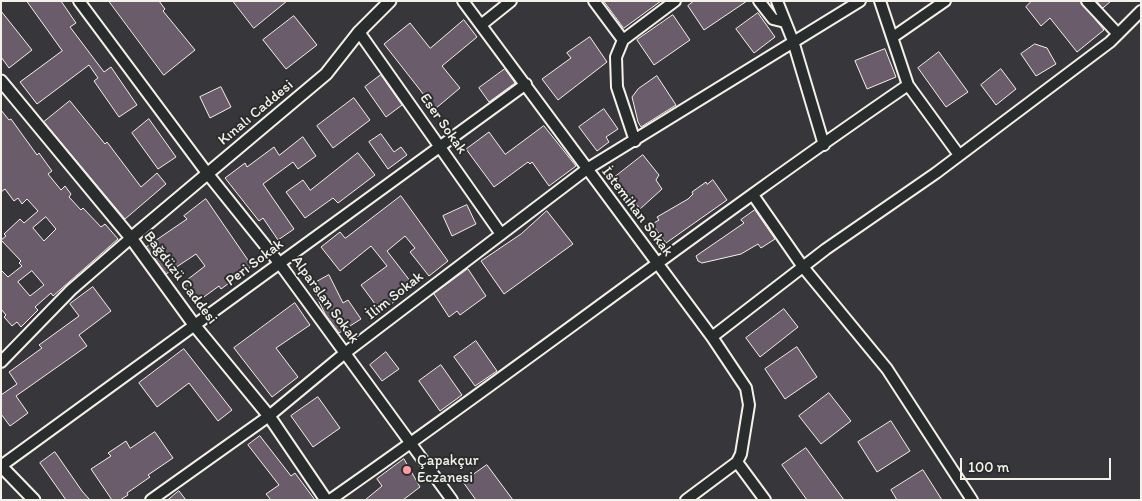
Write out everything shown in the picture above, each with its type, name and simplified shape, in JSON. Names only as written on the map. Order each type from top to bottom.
[{"type":"street","name":"Alparslan Sokak","points":[[79,1],[207,173],[280,264],[452,500]]},
{"type":"street","name":"Kınalı Caddesi","points":[[131,238],[326,74],[360,32],[390,1]]},
{"type":"street","name":"İstemihan Sokak","points":[[463,1],[712,337],[746,388],[749,405],[739,458]]},
{"type":"street","points":[[481,25],[511,1]]},
{"type":"street","points":[[594,1],[623,40]]},
{"type":"street","points":[[635,141],[617,87],[616,57],[623,40],[675,1]]},
{"type":"street","points":[[758,1],[773,18],[785,22]]},
{"type":"street","points":[[777,1],[793,41],[824,145]]},
{"type":"street","name":"İlim Sokak","points":[[151,500],[269,416],[345,353],[586,169],[635,141],[860,1]]},
{"type":"street","points":[[880,1],[908,85],[959,155]]},
{"type":"street","points":[[893,37],[945,1]]},
{"type":"street","points":[[1087,1],[1118,34]]},
{"type":"street","points":[[712,337],[803,267],[959,155],[1110,42],[1141,11]]},
{"type":"street","name":"Eser Sokak","points":[[360,32],[501,234]]},
{"type":"street","name":"Bağdüzü Caddesi","points":[[1,80],[131,238],[196,326],[269,416],[326,500]]},
{"type":"street","name":"Peri Sokak","points":[[1,466],[196,326],[440,145],[526,84]]},
{"type":"street","points":[[330,500],[410,444],[656,263],[908,85]]},
{"type":"street","points":[[753,195],[803,267],[887,369],[972,500]]},
{"type":"street","points":[[1,362],[71,290],[131,238]]},
{"type":"street","points":[[686,500],[739,458],[765,500]]},
{"type":"street","points":[[1,466],[34,500]]},
{"type":"building","points":[[27,1],[61,1],[76,23],[70,27],[104,72],[111,67],[137,105],[119,117],[94,81],[98,78],[89,65],[37,104],[20,82],[62,51]]},
{"type":"building","points":[[109,1],[159,1],[165,9],[163,11],[195,50],[164,75]]},
{"type":"building","points":[[233,1],[287,1],[254,28]]},
{"type":"building","points":[[604,1],[661,1],[624,28]]},
{"type":"building","points":[[694,1],[747,1],[704,30],[688,6]]},
{"type":"building","points":[[1032,1],[1080,1],[1104,30],[1077,52],[1050,18],[1041,26],[1026,7]]},
{"type":"building","points":[[1097,1],[1111,1],[1103,8]]},
{"type":"building","points":[[1,11],[32,50],[9,68],[1,57]]},
{"type":"building","points":[[758,13],[775,37],[754,53],[736,29]]},
{"type":"building","points":[[673,15],[690,40],[654,65],[637,40]]},
{"type":"building","points":[[294,16],[317,45],[286,69],[263,40]]},
{"type":"building","points":[[464,20],[477,37],[442,66],[460,88],[435,109],[384,44],[410,23],[430,48]]},
{"type":"building","points":[[590,37],[607,62],[558,100],[542,79],[571,58],[567,53]]},
{"type":"building","points":[[1035,44],[1047,48],[1056,64],[1036,76],[1021,54]]},
{"type":"building","points":[[885,49],[896,77],[867,89],[855,61]]},
{"type":"building","points":[[939,52],[968,92],[946,107],[918,68]]},
{"type":"building","points":[[505,69],[515,83],[489,102],[479,88]]},
{"type":"building","points":[[1001,69],[1016,89],[996,105],[981,85]]},
{"type":"building","points":[[381,75],[402,105],[386,117],[365,87]]},
{"type":"building","points":[[657,76],[676,105],[641,127],[632,97],[638,89]]},
{"type":"building","points":[[221,87],[231,107],[210,118],[200,97]]},
{"type":"building","points":[[354,98],[370,120],[333,148],[317,126]]},
{"type":"building","points":[[70,101],[105,144],[107,142],[141,187],[157,173],[166,184],[125,219],[44,122]]},
{"type":"building","points":[[604,109],[618,129],[606,137],[609,142],[597,151],[579,127]]},
{"type":"building","points":[[1,110],[9,120],[11,119],[37,155],[39,153],[52,171],[48,174],[61,190],[65,186],[71,194],[69,197],[81,210],[83,208],[101,227],[105,224],[118,239],[53,296],[51,293],[35,307],[38,310],[21,327],[17,322],[12,326],[4,317],[6,315],[1,309],[1,270],[8,277],[22,266],[19,263],[21,261],[1,240],[6,236],[4,234],[20,219],[24,223],[38,211],[27,199],[22,204],[18,198],[14,201],[5,189],[1,192]],"holes":[[[46,217],[56,229],[44,241],[33,228]],[[32,271],[44,285],[30,296],[18,282]]]},
{"type":"building","points":[[149,119],[176,157],[158,169],[132,133]]},
{"type":"building","points":[[544,126],[576,166],[549,186],[532,162],[530,164],[528,162],[494,187],[466,149],[489,132],[505,154]]},
{"type":"building","points":[[381,134],[394,152],[401,147],[407,155],[388,169],[369,142]]},
{"type":"building","points":[[303,137],[316,156],[298,169],[293,162],[263,184],[294,229],[278,240],[263,218],[259,221],[225,178],[245,163],[247,167],[274,147],[279,155]]},
{"type":"building","points":[[358,153],[375,175],[338,203],[333,198],[305,218],[286,192],[303,180],[310,190]]},
{"type":"building","points":[[643,155],[659,175],[656,180],[662,189],[640,209],[615,177]]},
{"type":"building","points":[[713,180],[727,200],[666,243],[652,224],[659,220],[657,217],[688,199],[693,194],[692,192],[706,182],[707,184]]},
{"type":"building","points":[[401,196],[448,261],[429,276],[410,252],[415,248],[405,236],[387,251],[414,286],[381,312],[361,285],[387,266],[371,246],[340,271],[321,247],[340,232],[345,238]]},
{"type":"building","points":[[206,199],[252,266],[221,289],[219,286],[197,302],[183,283],[205,266],[196,254],[166,274],[146,247],[187,219],[184,216]]},
{"type":"building","points":[[467,205],[476,224],[452,236],[443,216]]},
{"type":"building","points":[[755,210],[775,239],[761,248],[758,244],[741,254],[702,263],[698,261],[696,256],[744,223],[741,220]]},
{"type":"building","points":[[547,211],[573,244],[504,294],[481,261],[521,234]]},
{"type":"building","points":[[468,269],[486,296],[460,315],[457,311],[449,317],[434,294]]},
{"type":"building","points":[[329,275],[343,303],[348,300],[361,319],[339,333],[325,314],[311,285]]},
{"type":"building","points":[[93,287],[111,311],[79,335],[87,346],[16,396],[28,413],[10,426],[1,414],[1,395],[17,384],[9,372],[42,348],[39,345],[79,316],[70,304]]},
{"type":"building","points":[[295,303],[310,325],[276,348],[298,377],[272,397],[234,348]]},
{"type":"building","points":[[784,309],[798,327],[760,357],[746,338]]},
{"type":"building","points":[[476,341],[497,371],[475,386],[454,357]]},
{"type":"building","points":[[797,347],[817,377],[785,399],[765,369]]},
{"type":"building","points":[[184,349],[232,410],[218,421],[189,383],[157,407],[139,383]]},
{"type":"building","points":[[386,352],[399,369],[382,381],[370,365]]},
{"type":"building","points":[[441,365],[462,395],[440,411],[419,381]]},
{"type":"building","points":[[829,393],[851,421],[821,444],[799,416]]},
{"type":"building","points":[[318,397],[340,428],[313,447],[291,416]]},
{"type":"building","points":[[891,421],[910,451],[877,472],[858,442]]},
{"type":"building","points":[[155,432],[173,458],[148,475],[150,477],[127,493],[128,495],[120,500],[112,500],[91,469],[111,456],[108,453],[126,441],[130,448]]},
{"type":"building","points":[[260,436],[291,476],[295,473],[315,500],[271,500],[266,494],[279,485],[248,445]]},
{"type":"building","points":[[806,448],[844,500],[807,500],[782,465]]},
{"type":"building","points":[[55,452],[90,500],[66,500],[40,463]]},
{"type":"building","points":[[404,459],[420,487],[403,500],[365,500],[382,486],[377,479]]},
{"type":"building","points":[[487,465],[513,500],[476,500],[463,482]]},
{"type":"building","points":[[923,470],[942,500],[897,500],[891,490]]},
{"type":"building","points":[[179,491],[186,500],[168,500]]},
{"type":"place","name":"Çapakçur Eczanesi","points":[[407,470]]}]
